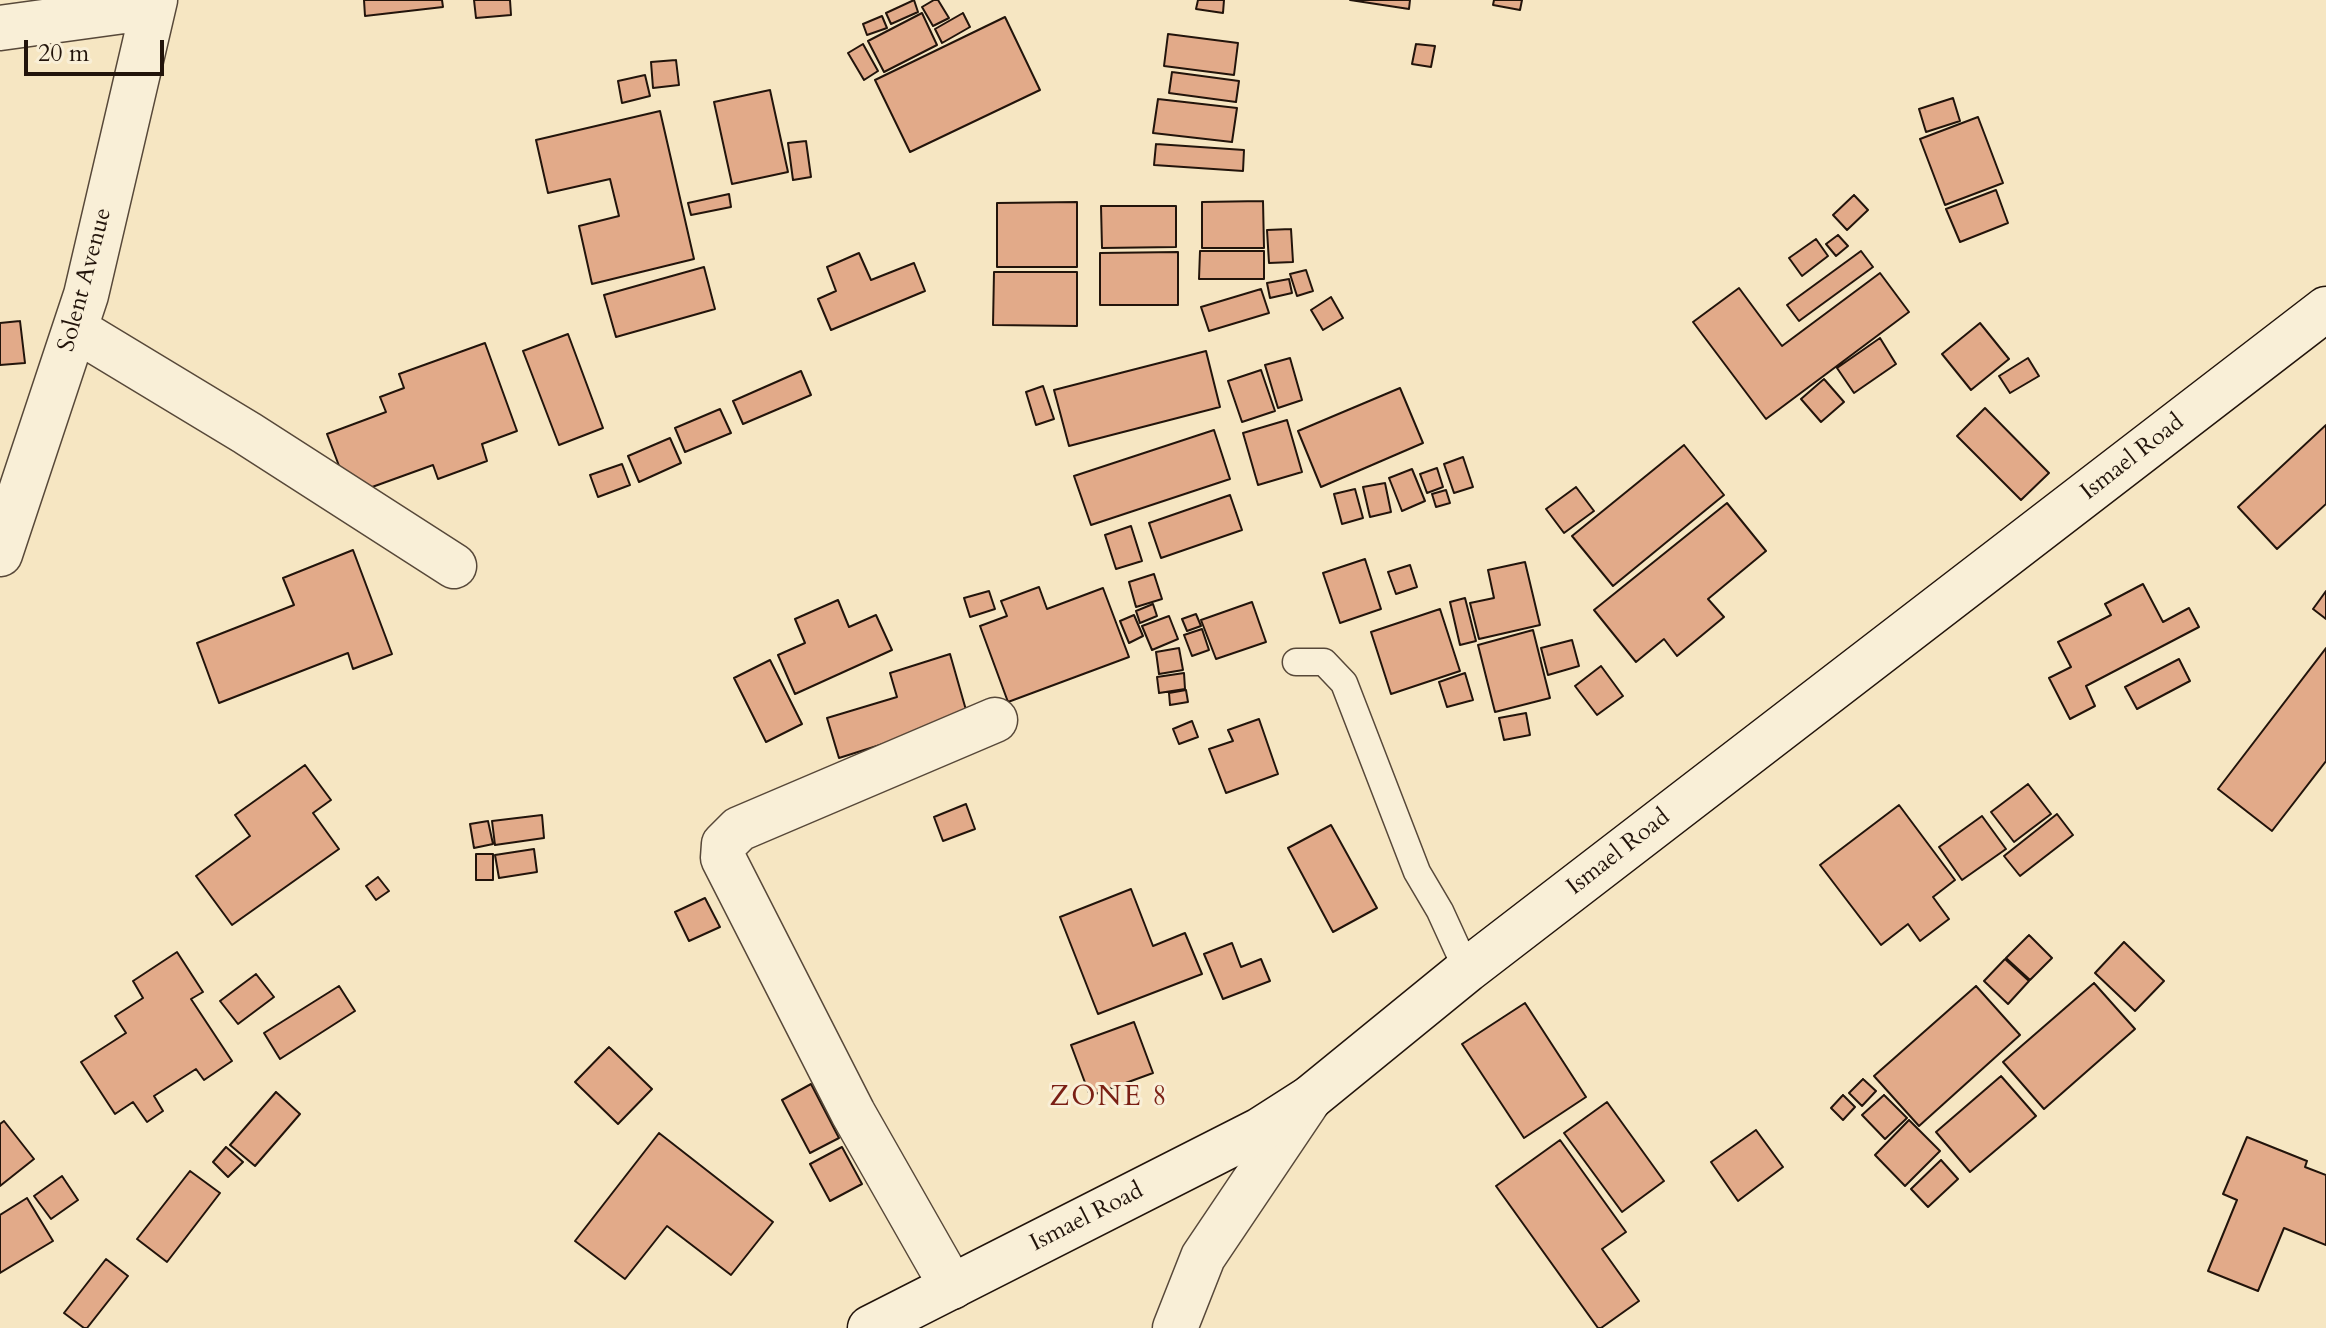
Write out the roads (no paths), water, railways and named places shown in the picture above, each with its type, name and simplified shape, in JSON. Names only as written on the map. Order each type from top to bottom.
[{"type":"street","points":[[0,28],[154,4]]},
{"type":"street","name":"Solent Avenue","points":[[0,554],[16,462],[75,329],[86,295],[154,4]]},
{"type":"street","name":"Ismael Road","points":[[870,1328],[1260,1130],[1310,1098],[1467,970],[2326,309]]},
{"type":"street","points":[[75,329],[247,433],[454,566]]},
{"type":"street","points":[[952,1287],[853,1113],[723,858],[724,844],[739,829],[995,720]]},
{"type":"street","points":[[1175,1328],[1203,1257],[1310,1098]]},
{"type":"lane","points":[[1296,662],[1324,662],[1344,683],[1417,872],[1440,911],[1467,970]]},
{"type":"district","name":"ZONE 8","points":[[1109,1099]]}]
